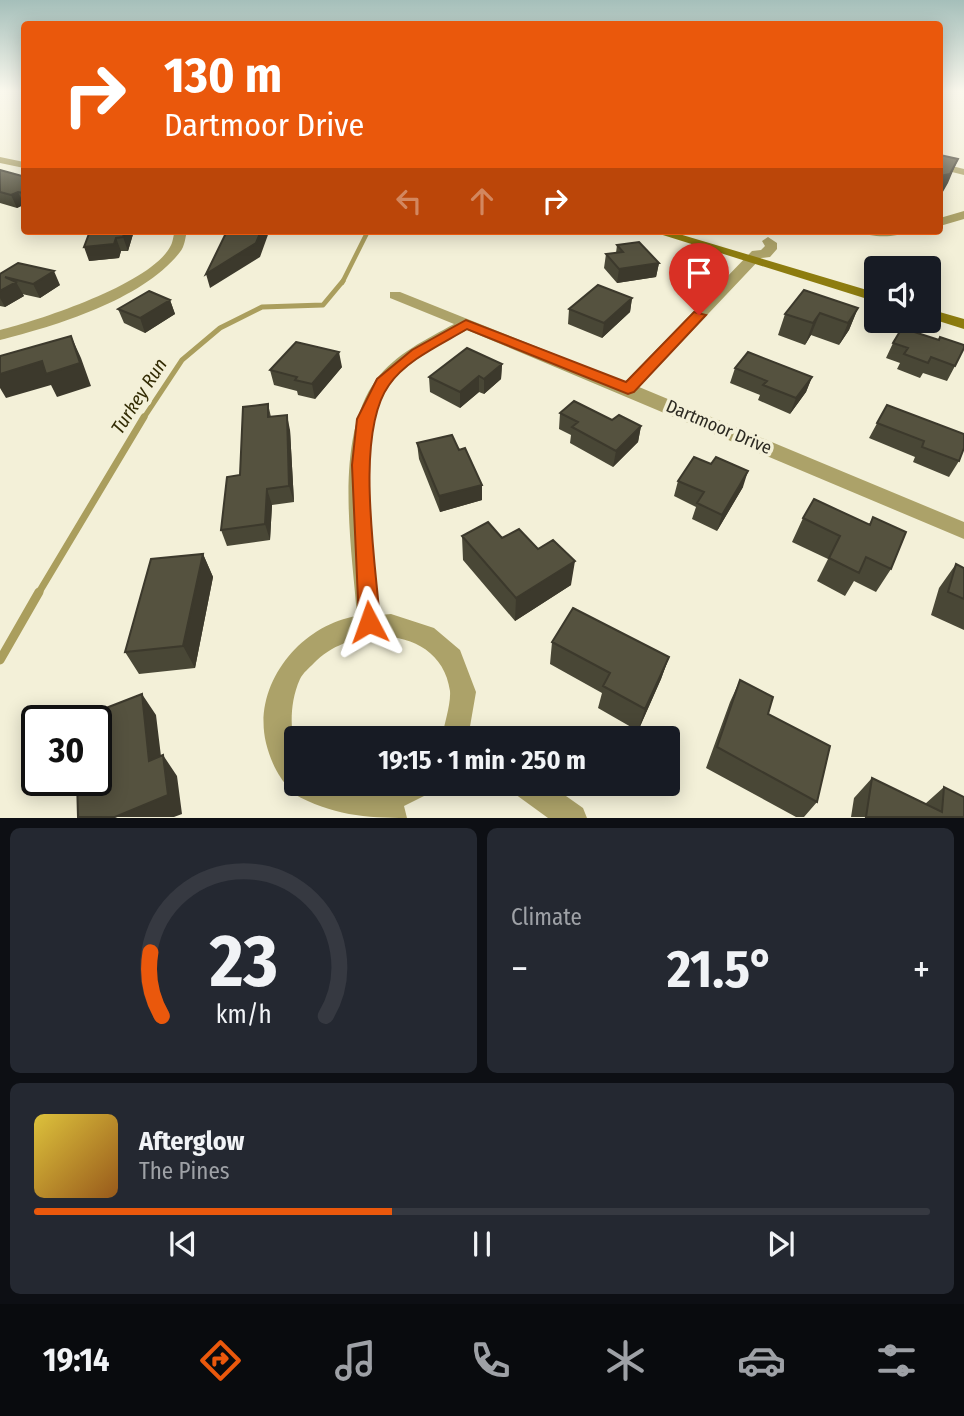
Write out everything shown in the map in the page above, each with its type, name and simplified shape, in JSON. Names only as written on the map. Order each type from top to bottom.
[{"type":"street","points":[[0,160],[21,164]]},
{"type":"street","points":[[943,167],[964,173]]},
{"type":"street","points":[[943,221],[964,215]]},
{"type":"street","points":[[0,335],[67,317],[121,288],[162,263],[177,249],[180,235]]},
{"type":"street","points":[[671,235],[754,257],[864,294]]},
{"type":"street","points":[[628,389],[754,257],[765,254],[772,246],[772,236]]},
{"type":"street","name":"Dartmoor Drive","points":[[395,295],[628,389],[964,531]]},
{"type":"street","points":[[941,317],[964,324]]},
{"type":"street","points":[[369,622],[360,476],[366,419],[382,382],[417,353],[466,324]]},
{"type":"street","points":[[284,755],[279,746],[276,725],[278,703],[297,664],[321,641],[349,627],[369,622],[398,624],[424,633],[451,658],[463,695],[460,726]]},
{"type":"street","points":[[322,796],[390,808],[404,796]]},
{"type":"street","points":[[542,796],[573,817]]},
{"type":"building","points":[[943,156],[958,159],[950,174],[943,175]]},
{"type":"building","points":[[0,170],[21,176],[21,192],[11,195],[0,192]]},
{"type":"building","points":[[88,235],[124,235],[116,238],[114,244],[84,247]]},
{"type":"building","points":[[225,235],[259,235],[256,243],[206,274]]},
{"type":"building","points":[[639,242],[659,263],[619,269],[606,254],[623,252],[617,245]]},
{"type":"building","points":[[18,263],[54,271],[33,284],[5,277],[16,282],[0,291],[0,274]]},
{"type":"building","points":[[598,285],[632,298],[604,323],[569,309]]},
{"type":"building","points":[[804,290],[858,308],[848,323],[820,313],[813,323],[785,314]]},
{"type":"building","points":[[149,291],[170,300],[140,318],[118,309]]},
{"type":"building","points":[[899,333],[917,333],[939,340],[940,337],[964,345],[964,348],[955,366],[931,357],[928,363],[904,354],[908,348],[893,343]]},
{"type":"building","points":[[71,336],[80,363],[46,374],[42,361],[0,374],[0,356]]},
{"type":"building","points":[[296,342],[339,352],[312,384],[270,370]]},
{"type":"building","points":[[467,348],[502,364],[484,379],[479,376],[460,392],[429,377]]},
{"type":"building","points":[[748,352],[812,377],[796,398],[763,385],[767,381],[735,368]]},
{"type":"building","points":[[574,401],[612,420],[619,415],[641,426],[616,451],[572,427],[578,422],[560,413]]},
{"type":"building","points":[[268,404],[268,417],[287,415],[289,486],[267,489],[265,524],[221,530],[227,477],[240,475],[243,407]]},
{"type":"building","points":[[887,405],[964,434],[964,448],[959,461],[922,447],[924,441],[877,423]]},
{"type":"building","points":[[452,435],[459,450],[465,448],[482,485],[439,496],[417,443]]},
{"type":"building","points":[[694,457],[711,464],[716,457],[748,471],[722,515],[697,503],[704,492],[678,481]]},
{"type":"building","points":[[814,499],[870,525],[873,517],[906,532],[891,569],[866,557],[859,573],[829,558],[840,536],[803,518]]},
{"type":"building","points":[[488,522],[502,538],[519,529],[538,549],[553,540],[575,561],[516,598],[462,536]]},
{"type":"building","points":[[203,554],[183,646],[125,652],[151,559]]},
{"type":"building","points":[[956,564],[964,568],[964,599],[948,592]]},
{"type":"building","points":[[573,608],[669,657],[645,709],[603,686],[610,673],[552,642]]},
{"type":"building","points":[[740,680],[773,697],[768,714],[830,746],[817,802],[717,747]]},
{"type":"building","points":[[142,694],[149,761],[163,755],[168,795],[115,817],[78,817],[77,796],[112,796],[112,706]]},
{"type":"building","points":[[872,778],[942,812],[944,787],[964,797],[964,817],[866,817]]},
{"type":"waterway","name":"Turkey Run","points":[[343,281],[366,235]]},
{"type":"waterway","name":"Turkey Run","points":[[143,419],[182,360],[220,328],[262,307],[323,305],[343,281]]},
{"type":"waterway","name":"Turkey Run","points":[[38,594],[144,417]]},
{"type":"waterway","name":"Turkey Run","points":[[0,660],[39,592]]},
{"type":"route","points":[[369,622],[360,465],[366,419],[382,382],[417,353],[466,324],[628,389],[699,315]]}]
